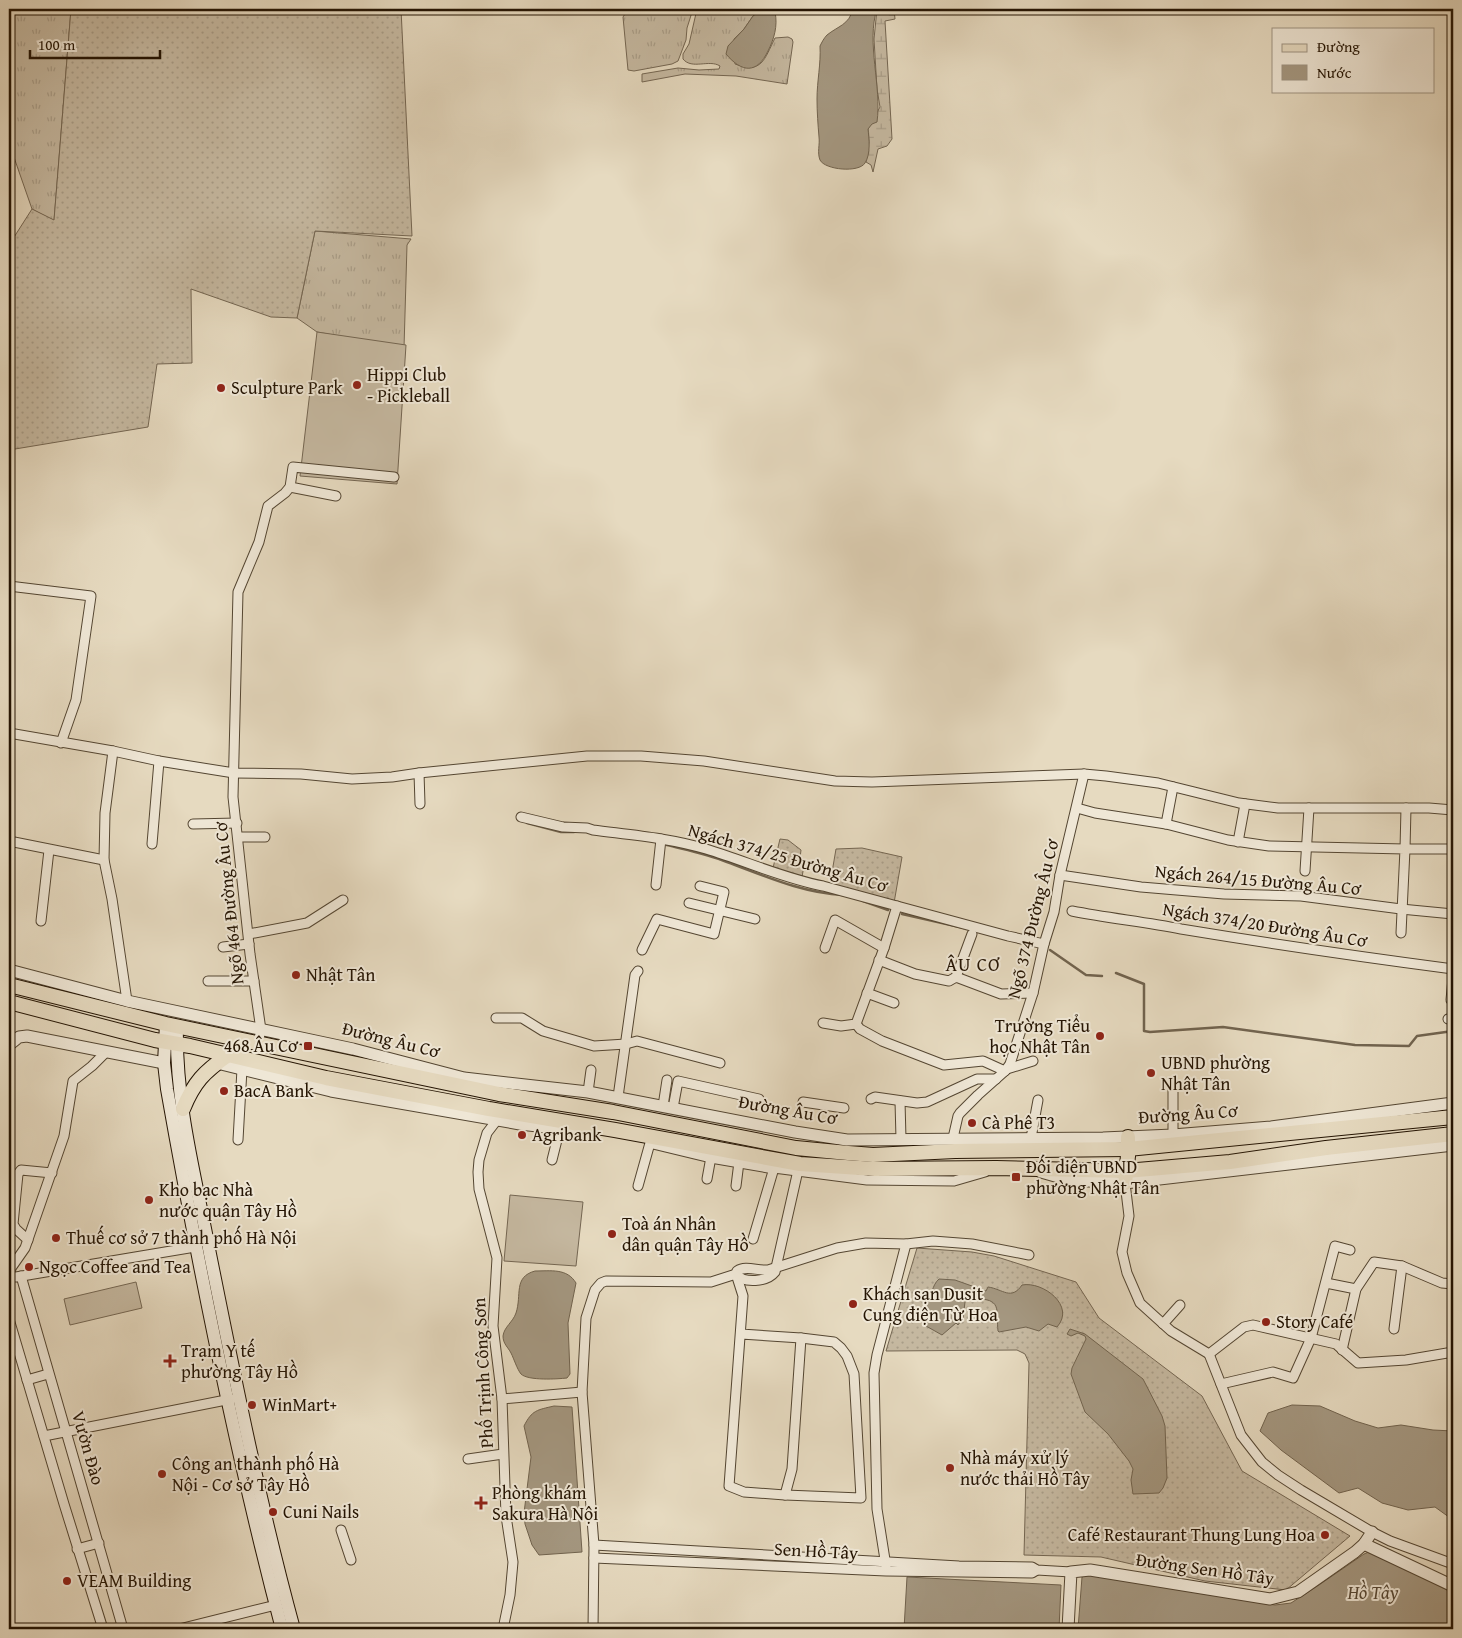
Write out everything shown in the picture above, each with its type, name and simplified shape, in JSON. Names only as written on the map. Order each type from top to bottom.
[{"type":"main road","name":"Đường Âu Cơ","points":[[9,985],[171,1025],[260,1037],[492,1092],[613,1112],[796,1148],[848,1153],[873,1154],[1128,1143],[1453,1117]]},
{"type":"main road","points":[[9,1002],[170,1043],[222,1059],[326,1078],[493,1114],[606,1128],[799,1168],[1029,1168],[1126,1177],[1326,1148],[1453,1134]]},
{"type":"main road","points":[[171,1025],[170,1043],[164,1064],[195,1246],[294,1629]]},
{"type":"main road","points":[[170,1043],[177,1071],[233,1398],[282,1629]]},
{"type":"main road","points":[[183,1109],[191,1090],[197,1082],[222,1059]]},
{"type":"main road","points":[[492,1092],[493,1114]]},
{"type":"main road","points":[[1126,1177],[1128,1143]]},
{"type":"street","points":[[336,496],[290,486],[293,467],[394,477]]},
{"type":"street","name":"Ngõ 464 Đường Âu Cơ","points":[[260,1037],[233,797],[238,592],[259,542],[268,506],[290,486]]},
{"type":"street","points":[[9,586],[91,596],[76,700],[61,743]]},
{"type":"street","points":[[9,733],[234,773],[301,774],[352,779],[392,777],[587,756],[641,756],[704,761],[835,781],[872,782],[1084,774],[1173,787],[1245,804],[1278,808],[1453,810]]},
{"type":"street","points":[[114,751],[105,813],[104,860],[112,899],[127,1001]]},
{"type":"street","points":[[152,844],[159,761]]},
{"type":"street","points":[[419,773],[420,804]]},
{"type":"street","name":"Ngõ 374 Đường Âu Cơ","points":[[953,1138],[960,1113],[1006,1070],[1012,1057],[1033,994],[1044,944],[1054,912],[1060,875],[1084,774]]},
{"type":"street","points":[[1166,824],[1173,787]]},
{"type":"street","points":[[1238,842],[1245,804]]},
{"type":"street","points":[[1077,808],[1095,813],[1166,824],[1238,842],[1269,846],[1453,849]]},
{"type":"street","points":[[1305,871],[1309,808]]},
{"type":"street","points":[[1401,933],[1406,808]]},
{"type":"street","name":"Ngách 374/25 Đường Âu Cơ","points":[[521,817],[563,828],[587,828],[661,839],[706,849],[796,881],[823,886],[1044,944]]},
{"type":"street","points":[[193,824],[237,823]]},
{"type":"street","points":[[238,837],[265,837]]},
{"type":"street","points":[[656,885],[661,839]]},
{"type":"street","points":[[9,841],[104,860]]},
{"type":"street","points":[[41,921],[49,850]]},
{"type":"street","name":"Ngách 264/15 Đường Âu Cơ","points":[[1060,875],[1150,887],[1224,894],[1300,896],[1401,910],[1453,914]]},
{"type":"street","points":[[642,950],[657,919],[714,934],[724,892],[700,886]]},
{"type":"street","points":[[249,934],[307,923],[343,900]]},
{"type":"street","points":[[689,903],[755,919]]},
{"type":"street","points":[[856,1024],[884,948],[897,906]]},
{"type":"street","name":"Ngách 374/20 Đường Âu Cơ","points":[[1072,911],[1121,921],[1181,928],[1292,947],[1453,969]]},
{"type":"street","points":[[825,948],[835,920],[884,948]]},
{"type":"street","points":[[879,960],[924,976],[949,981],[956,977],[972,934]]},
{"type":"street","points":[[223,947],[250,944]]},
{"type":"street","name":"Đường Âu Cơ","points":[[9,970],[260,1037],[353,1049],[464,1078],[588,1092],[794,1132],[847,1140],[1031,1138],[1128,1143],[1173,1135],[1272,1127],[1453,1103]]},
{"type":"street","points":[[618,1097],[635,975],[638,971]]},
{"type":"street","points":[[956,977],[1001,994],[1033,994]]},
{"type":"street","points":[[1451,1000],[1453,978]]},
{"type":"street","points":[[208,980],[254,981]]},
{"type":"street","points":[[867,993],[894,1003]]},
{"type":"street","points":[[496,1018],[522,1018],[543,1031],[594,1046],[626,1044],[637,1041],[720,1064]]},
{"type":"street","points":[[823,1023],[841,1026],[856,1024]]},
{"type":"street","points":[[856,1024],[860,1030],[882,1041],[944,1065],[983,1061],[1006,1070],[1033,1061]]},
{"type":"street","points":[[9,1045],[19,1037],[27,1036],[164,1064]]},
{"type":"street","points":[[105,1052],[92,1066],[73,1081],[64,1136],[25,1248],[12,1268],[10,1278],[195,1246]]},
{"type":"street","points":[[222,1059],[242,1069],[331,1091],[493,1114],[520,1124],[560,1128],[650,1143],[774,1168],[799,1168],[772,1276],[762,1279],[743,1280],[736,1274]]},
{"type":"street","points":[[238,1140],[242,1069]]},
{"type":"street","points":[[588,1092],[591,1070]]},
{"type":"street","points":[[871,1099],[875,1097],[917,1103],[927,1102],[977,1079],[996,1079]]},
{"type":"street","points":[[667,1080],[668,1107]]},
{"type":"street","points":[[668,1107],[678,1081],[759,1099]]},
{"type":"street","points":[[1173,1088],[1173,1135]]},
{"type":"street","points":[[1031,1138],[1038,1100]]},
{"type":"street","points":[[900,1101],[901,1139]]},
{"type":"street","points":[[803,1102],[844,1108]]},
{"type":"street","name":"Phố Trịnh Công Sơn","points":[[493,1114],[479,1160],[478,1172],[479,1188],[497,1258],[494,1326],[502,1399],[506,1516],[513,1562],[510,1595],[502,1629]]},
{"type":"street","points":[[552,1160],[560,1128]]},
{"type":"street","points":[[638,1186],[650,1143]]},
{"type":"street","points":[[1453,1145],[1126,1177],[1129,1216],[1122,1252],[1127,1273],[1140,1303],[1171,1331],[1209,1354],[1241,1435],[1262,1462],[1301,1490],[1372,1532],[1390,1541],[1453,1564]]},
{"type":"street","points":[[707,1179],[711,1156]]},
{"type":"street","points":[[736,1186],[740,1162]]},
{"type":"street","points":[[753,1239],[774,1168]]},
{"type":"street","points":[[28,1240],[13,1224],[18,1174],[21,1170],[52,1173]]},
{"type":"street","points":[[775,1267],[837,1248],[866,1243],[906,1244],[933,1241],[972,1244],[1029,1255]]},
{"type":"street","points":[[886,1566],[877,1509],[874,1373],[906,1244]]},
{"type":"street","points":[[1221,1384],[1273,1372],[1293,1378],[1311,1338],[1335,1246],[1350,1250]]},
{"type":"street","points":[[1342,1350],[1356,1289],[1374,1262],[1402,1266],[1442,1283],[1453,1284]]},
{"type":"street","points":[[1394,1329],[1402,1266]]},
{"type":"street","points":[[736,1274],[744,1296],[741,1334],[729,1486],[744,1492],[785,1496],[861,1498],[854,1374],[841,1348],[834,1342],[741,1334]]},
{"type":"street","points":[[593,1629],[594,1545],[582,1392],[586,1318],[595,1290],[601,1283],[619,1280],[711,1282],[736,1274]]},
{"type":"street","name":"Vườn Đào","points":[[21,1276],[48,1374],[67,1432],[124,1629]]},
{"type":"street","points":[[1326,1282],[1356,1289]]},
{"type":"street","points":[[1163,1324],[1180,1305]]},
{"type":"street","points":[[9,1319],[103,1629]]},
{"type":"street","points":[[1209,1354],[1244,1327],[1252,1325],[1336,1344],[1358,1363],[1406,1360],[1453,1352]]},
{"type":"street","points":[[785,1496],[792,1469],[801,1338]]},
{"type":"street","points":[[27,1380],[48,1374]]},
{"type":"street","points":[[502,1399],[582,1392]]},
{"type":"street","points":[[44,1436],[233,1398]]},
{"type":"street","points":[[468,1459],[503,1454]]},
{"type":"street","points":[[341,1530],[351,1560]]},
{"type":"street","name":"Đường Sen Hồ Tây","points":[[1071,1572],[1090,1570],[1270,1599],[1298,1592],[1364,1544],[1372,1532]]},
{"type":"street","points":[[78,1549],[99,1543]]},
{"type":"street","points":[[1364,1544],[1453,1586]]},
{"type":"street","name":"Sen Hồ Tây","points":[[594,1545],[886,1566]]},
{"type":"street","name":"Sen Hồ Tây","points":[[594,1558],[886,1566],[1032,1574],[1037,1570],[1071,1572]]},
{"type":"street","points":[[1068,1629],[1071,1572]]},
{"type":"street","points":[[179,1629],[276,1605]]},
{"type":"green space","points":[[9,9],[71,9],[54,221],[32,209],[9,143]]},
{"type":"green space","points":[[71,9],[401,9],[412,236],[315,231],[297,318],[271,317],[191,289],[192,363],[157,364],[148,427],[9,450],[9,245],[32,209],[54,220]]},
{"type":"green space","points":[[641,9],[693,9],[687,28],[686,40],[678,61],[672,64],[634,71],[628,70],[623,17],[627,11]]},
{"type":"green space","points":[[697,9],[776,9],[775,12],[772,11],[753,16],[734,39],[735,64],[744,67],[757,66],[765,59],[775,38],[788,37],[793,42],[787,84],[736,76],[685,74],[642,82],[642,74],[678,68],[719,69],[720,66],[716,64],[691,64],[683,59],[683,54],[689,44]]},
{"type":"green space","points":[[877,9],[894,9],[895,19],[885,21],[892,139],[887,146],[878,149],[873,172],[871,165],[866,162],[869,142],[868,129],[880,107],[874,39]]},
{"type":"green space","points":[[315,231],[411,239],[407,245],[404,348],[317,332],[297,318]]},
{"type":"green space","name":"Hippi Club - Pickleball","points":[[317,332],[406,345],[397,484],[300,476]]},
{"type":"green space","points":[[780,839],[788,840],[801,850],[800,858],[805,860],[802,877],[773,868]]},
{"type":"green space","points":[[862,848],[902,857],[894,903],[830,884],[836,849]]},
{"type":"green space","points":[[510,1195],[583,1202],[576,1266],[504,1261]]},
{"type":"green space","points":[[917,1248],[972,1252],[994,1256],[1076,1282],[1099,1318],[1202,1396],[1242,1471],[1350,1536],[1286,1590],[1205,1581],[1101,1557],[1024,1555],[1029,1363],[1025,1354],[1017,1350],[886,1351]]},
{"type":"green space","points":[[136,1282],[142,1308],[70,1325],[64,1299]]},
{"type":"water","points":[[853,9],[877,9],[874,22],[873,50],[878,108],[877,122],[868,129],[869,151],[865,163],[856,168],[842,169],[828,166],[819,157],[817,99],[820,46],[827,35],[849,19]]},
{"type":"water","points":[[761,10],[775,12],[776,27],[774,37],[764,59],[759,64],[749,68],[743,67],[726,54],[728,46],[753,16]]},
{"type":"water","points":[[535,1271],[563,1273],[572,1278],[576,1283],[568,1323],[570,1374],[567,1378],[530,1378],[521,1374],[504,1341],[504,1333],[516,1313],[521,1282],[528,1274]]},
{"type":"water","points":[[939,1279],[955,1280],[986,1291],[988,1287],[1006,1293],[1018,1290],[1022,1285],[1039,1287],[1047,1291],[1060,1303],[1062,1319],[1057,1327],[1048,1324],[1039,1331],[1026,1327],[999,1332],[995,1305],[987,1300],[975,1298],[965,1302],[963,1318],[958,1325],[956,1323],[942,1335],[926,1326],[928,1319],[926,1303]]},
{"type":"water","points":[[1070,1329],[1085,1334],[1143,1379],[1162,1416],[1165,1426],[1167,1478],[1159,1493],[1133,1494],[1131,1480],[1133,1469],[1129,1461],[1108,1434],[1085,1412],[1071,1374],[1086,1339],[1085,1336],[1078,1333],[1071,1336],[1067,1334]]},
{"type":"water","points":[[1292,1405],[1320,1406],[1355,1421],[1378,1428],[1401,1425],[1453,1431],[1453,1520],[1435,1507],[1408,1510],[1382,1503],[1358,1488],[1339,1493],[1281,1450],[1260,1431],[1268,1413]]},
{"type":"water","points":[[554,1406],[572,1407],[582,1552],[539,1555],[532,1545],[525,1524],[524,1513],[531,1457],[524,1426],[536,1412]]},
{"type":"water","name":"Hồ Tây","points":[[1371,1551],[1453,1593],[1453,1629],[1078,1629],[1082,1577],[1088,1574],[1275,1605],[1291,1603]]},
{"type":"water","points":[[907,1577],[1061,1585],[1059,1629],[904,1629]]},
{"type":"waterway","points":[[527,823],[561,832],[574,832]]},
{"type":"waterway","points":[[667,845],[697,852],[798,887],[828,894],[843,895]]},
{"type":"waterway","points":[[863,901],[888,910]]},
{"type":"waterway","points":[[902,914],[964,928]]},
{"type":"waterway","points":[[1050,950],[1086,975],[1102,976]]},
{"type":"waterway","points":[[1116,973],[1144,984],[1144,1031],[1223,1027],[1355,1045],[1409,1046],[1417,1036],[1453,1031]]},
{"type":"place","name":"Hippi Club - Pickleball","points":[[357,385]]},
{"type":"place","name":"Sculpture Park","points":[[221,388]]},
{"type":"place","name":"Nhật Tân","points":[[296,975]]},
{"type":"place","name":"Trường Tiểu học Nhật Tân","points":[[1100,1036]]},
{"type":"place","name":"468 Âu Cơ","points":[[308,1046]]},
{"type":"place","name":"UBND phường Nhật Tân","points":[[1151,1073]]},
{"type":"place","name":"BacA Bank","points":[[224,1091]]},
{"type":"place","name":"Cà Phê T3","points":[[972,1123]]},
{"type":"place","name":"Agribank","points":[[522,1135]]},
{"type":"place","name":"Đối diện UBND phường Nhật Tân","points":[[1016,1177]]},
{"type":"place","name":"Kho bạc Nhà nước quận Tây Hồ","points":[[149,1200]]},
{"type":"place","name":"Toà án Nhân dân quận Tây Hồ","points":[[612,1234]]},
{"type":"place","name":"Thuế cơ sở 7 thành phố Hà Nội","points":[[56,1238]]},
{"type":"place","name":"Ngọc Coffee and Tea","points":[[29,1267]]},
{"type":"place","name":"Khách sạn Dusit Cung điện Từ Hoa","points":[[853,1304]]},
{"type":"place","name":"Story Café","points":[[1266,1322]]},
{"type":"place","name":"Trạm Y tế phường Tây Hồ","points":[[170,1361]]},
{"type":"place","name":"WinMart+","points":[[252,1405]]},
{"type":"place","name":"Nhà máy xử lý nước thải Hồ Tây","points":[[950,1468]]},
{"type":"place","name":"Công an thành phố Hà Nội - Cơ sở Tây Hồ","points":[[162,1474]]},
{"type":"place","name":"Phòng khám Sakura Hà Nội","points":[[481,1503]]},
{"type":"place","name":"Cuni Nails","points":[[273,1512]]},
{"type":"place","name":"Café Restaurant Thung Lung Hoa","points":[[1325,1535]]},
{"type":"place","name":"VEAM Building","points":[[67,1581]]},
{"type":"district","name":"ÂU CƠ","points":[[973,964]]}]
